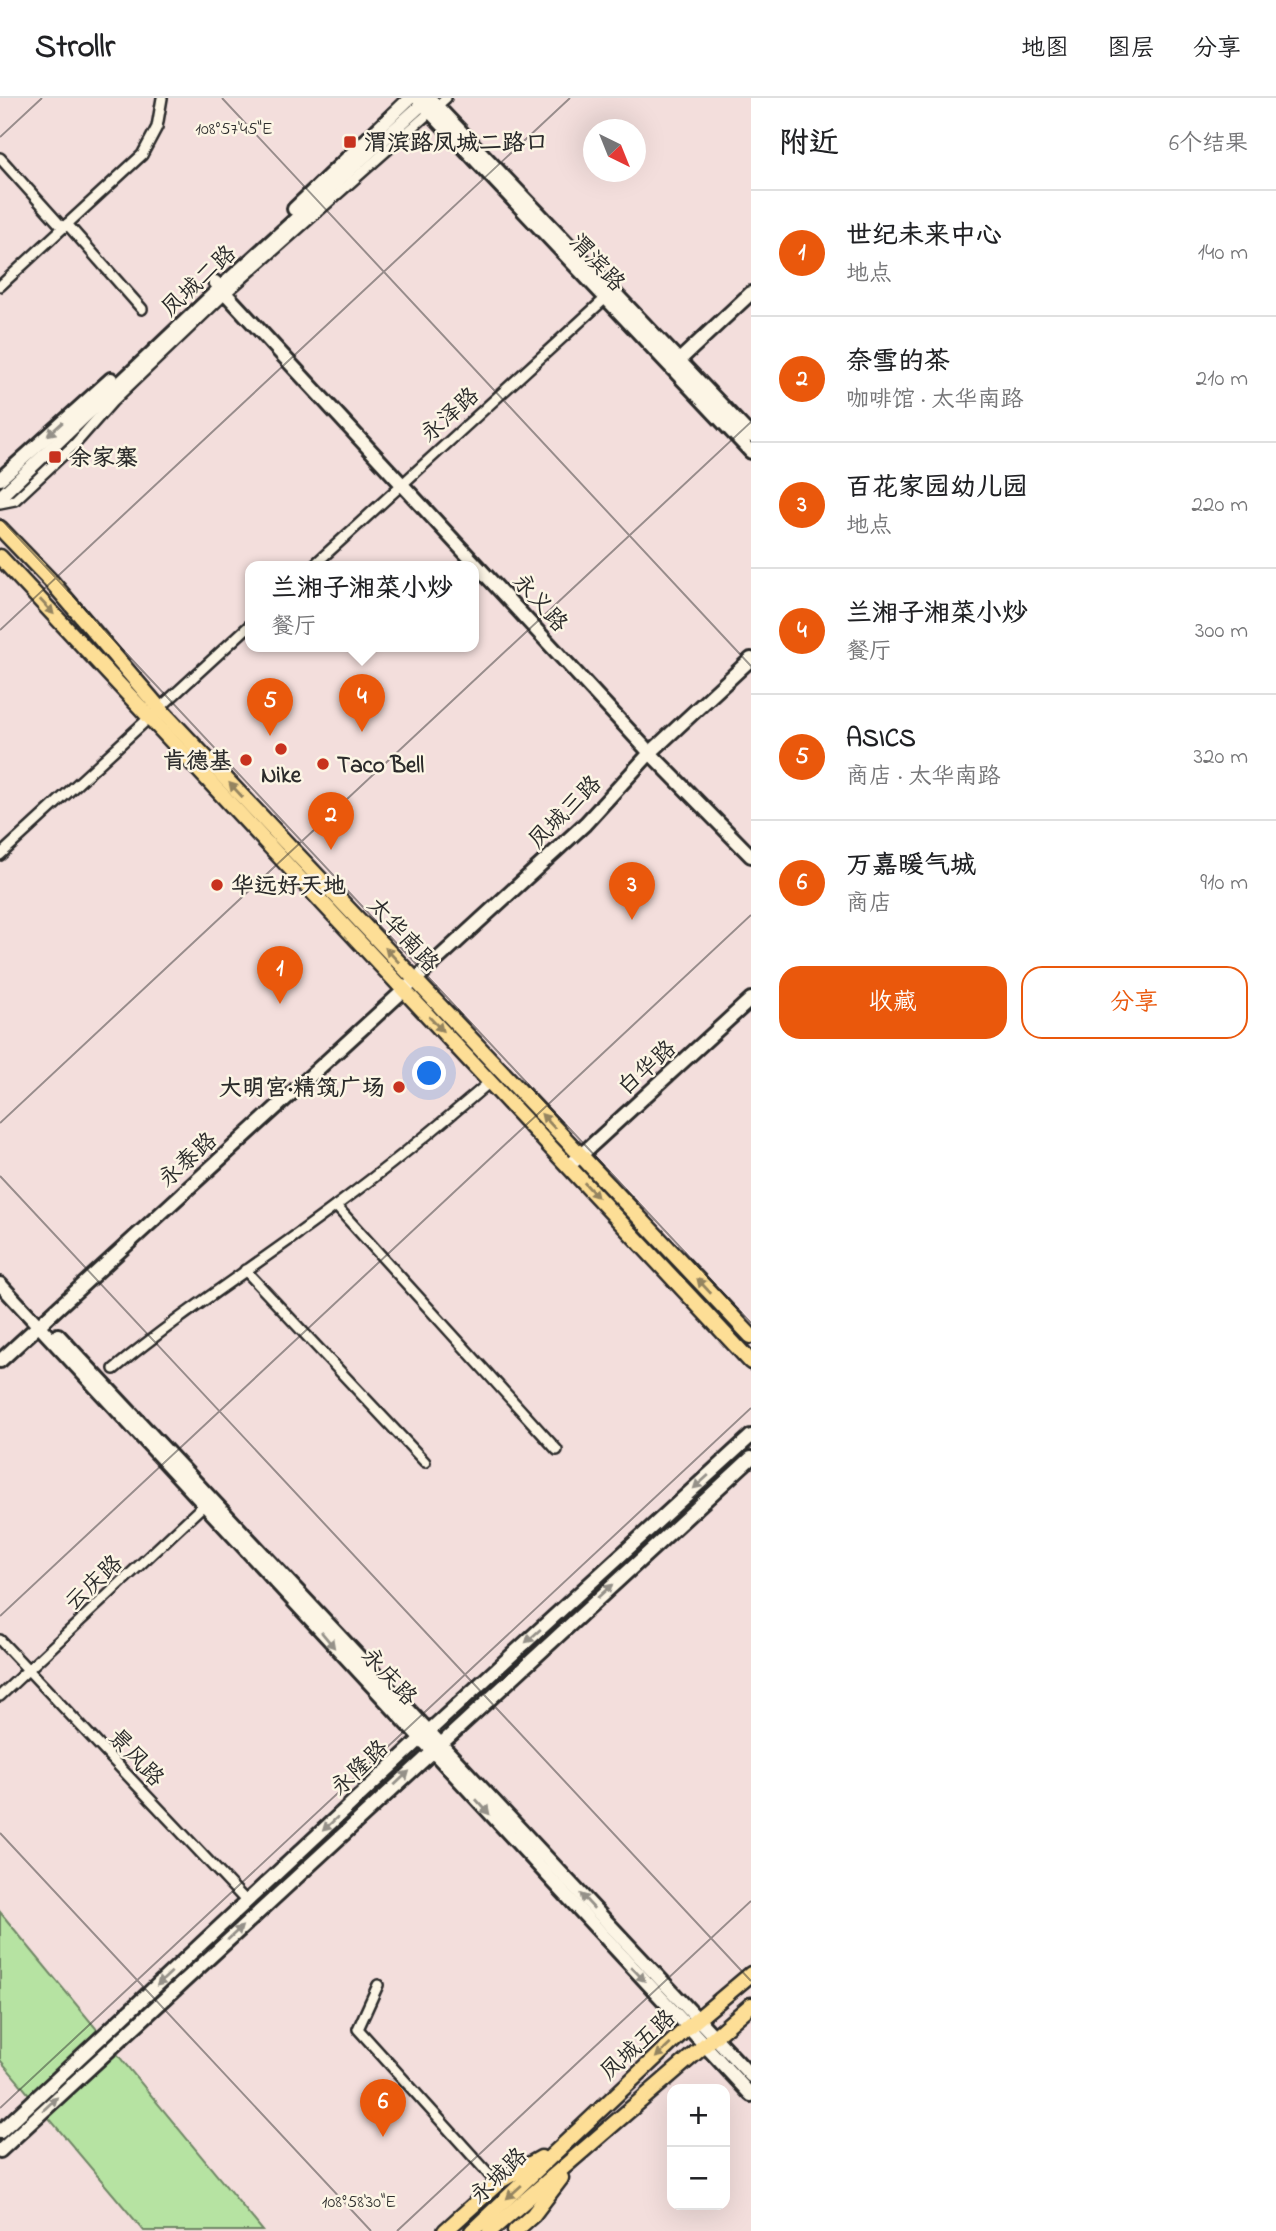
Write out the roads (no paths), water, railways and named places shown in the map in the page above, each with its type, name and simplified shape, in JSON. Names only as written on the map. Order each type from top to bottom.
[{"type":"main road","name":"太华南路","points":[[0,528],[51,581],[156,713],[405,991],[751,1362]]},
{"type":"main road","name":"太华南路","points":[[0,557],[156,713],[416,981],[751,1336]]},
{"type":"main road","name":"凤城五路","points":[[555,2150],[751,1974]]},
{"type":"main road","name":"凤城五路","points":[[572,2163],[751,2005]]},
{"type":"main road","points":[[445,2231],[500,2181],[555,2150]]},
{"type":"main road","name":"永城路","points":[[472,2231],[527,2181],[555,2150]]},
{"type":"main road","points":[[515,2231],[533,2215],[572,2163]]},
{"type":"main road","name":"永城路","points":[[490,2231],[532,2193],[572,2163]]},
{"type":"street","points":[[0,286],[142,155],[157,127],[162,98]]},
{"type":"street","name":"凤城二路","points":[[0,497],[221,287],[410,98]]},
{"type":"street","name":"凤城二路","points":[[0,479],[430,102]]},
{"type":"street","name":"渭滨路","points":[[430,102],[751,452]]},
{"type":"street","points":[[0,158],[142,309]]},
{"type":"street","points":[[0,503],[15,500],[75,444],[221,287]]},
{"type":"street","name":"永义路","points":[[221,287],[475,561]]},
{"type":"street","points":[[674,365],[751,293]]},
{"type":"street","name":"永泽路","points":[[318,561],[608,296]]},
{"type":"street","name":"渭滨路","points":[[674,365],[751,436]]},
{"type":"street","name":"永义路","points":[[479,565],[650,753],[751,856]]},
{"type":"street","points":[[0,855],[245,630]]},
{"type":"street","name":"凤城三路","points":[[405,991],[584,824],[650,753],[751,659]]},
{"type":"street","name":"永泰路","points":[[0,1361],[405,991]]},
{"type":"street","name":"白华路","points":[[569,1166],[751,999]]},
{"type":"street","points":[[114,1370],[159,1332],[336,1206],[421,1141],[491,1081]]},
{"type":"street","points":[[336,1206],[557,1450]]},
{"type":"street","points":[[245,1270],[425,1462]]},
{"type":"street","name":"永庆路","points":[[0,1273],[40,1323]]},
{"type":"street","name":"永庆路","points":[[0,1284],[208,1501],[694,2024],[751,2095]]},
{"type":"street","name":"永隆路","points":[[0,2132],[424,1735],[751,1436]]},
{"type":"street","name":"永隆路","points":[[0,2151],[751,1458]]},
{"type":"street","name":"云庆路","points":[[0,1696],[208,1501]]},
{"type":"street","name":"景风路","points":[[0,1640],[246,1901]]},
{"type":"street","points":[[378,1985],[358,2029],[496,2182]]},
{"type":"street","name":"永庆路","points":[[710,2042],[751,2076]]},
{"type":"place","name":"渭滨路凤城二路口","points":[[350,142]]},
{"type":"place","name":"余家寨","points":[[55,457]]},
{"type":"place","name":"兰湘子湘菜小炒","points":[[362,732]]},
{"type":"place","name":"ASICS","points":[[270,736]]},
{"type":"place","name":"Nike","points":[[281,749]]},
{"type":"place","name":"肯德基","points":[[246,760]]},
{"type":"place","name":"Taco Bell","points":[[323,764]]},
{"type":"place","name":"奈雪的茶","points":[[331,850]]},
{"type":"place","name":"华远好天地","points":[[217,885]]},
{"type":"place","name":"百花家园幼儿园","points":[[632,920]]},
{"type":"place","name":"世纪未来中心","points":[[280,1004]]},
{"type":"place","name":"大明宫·精筑广场","points":[[399,1087]]},
{"type":"place","name":"万嘉暖气城","points":[[383,2137]]}]
